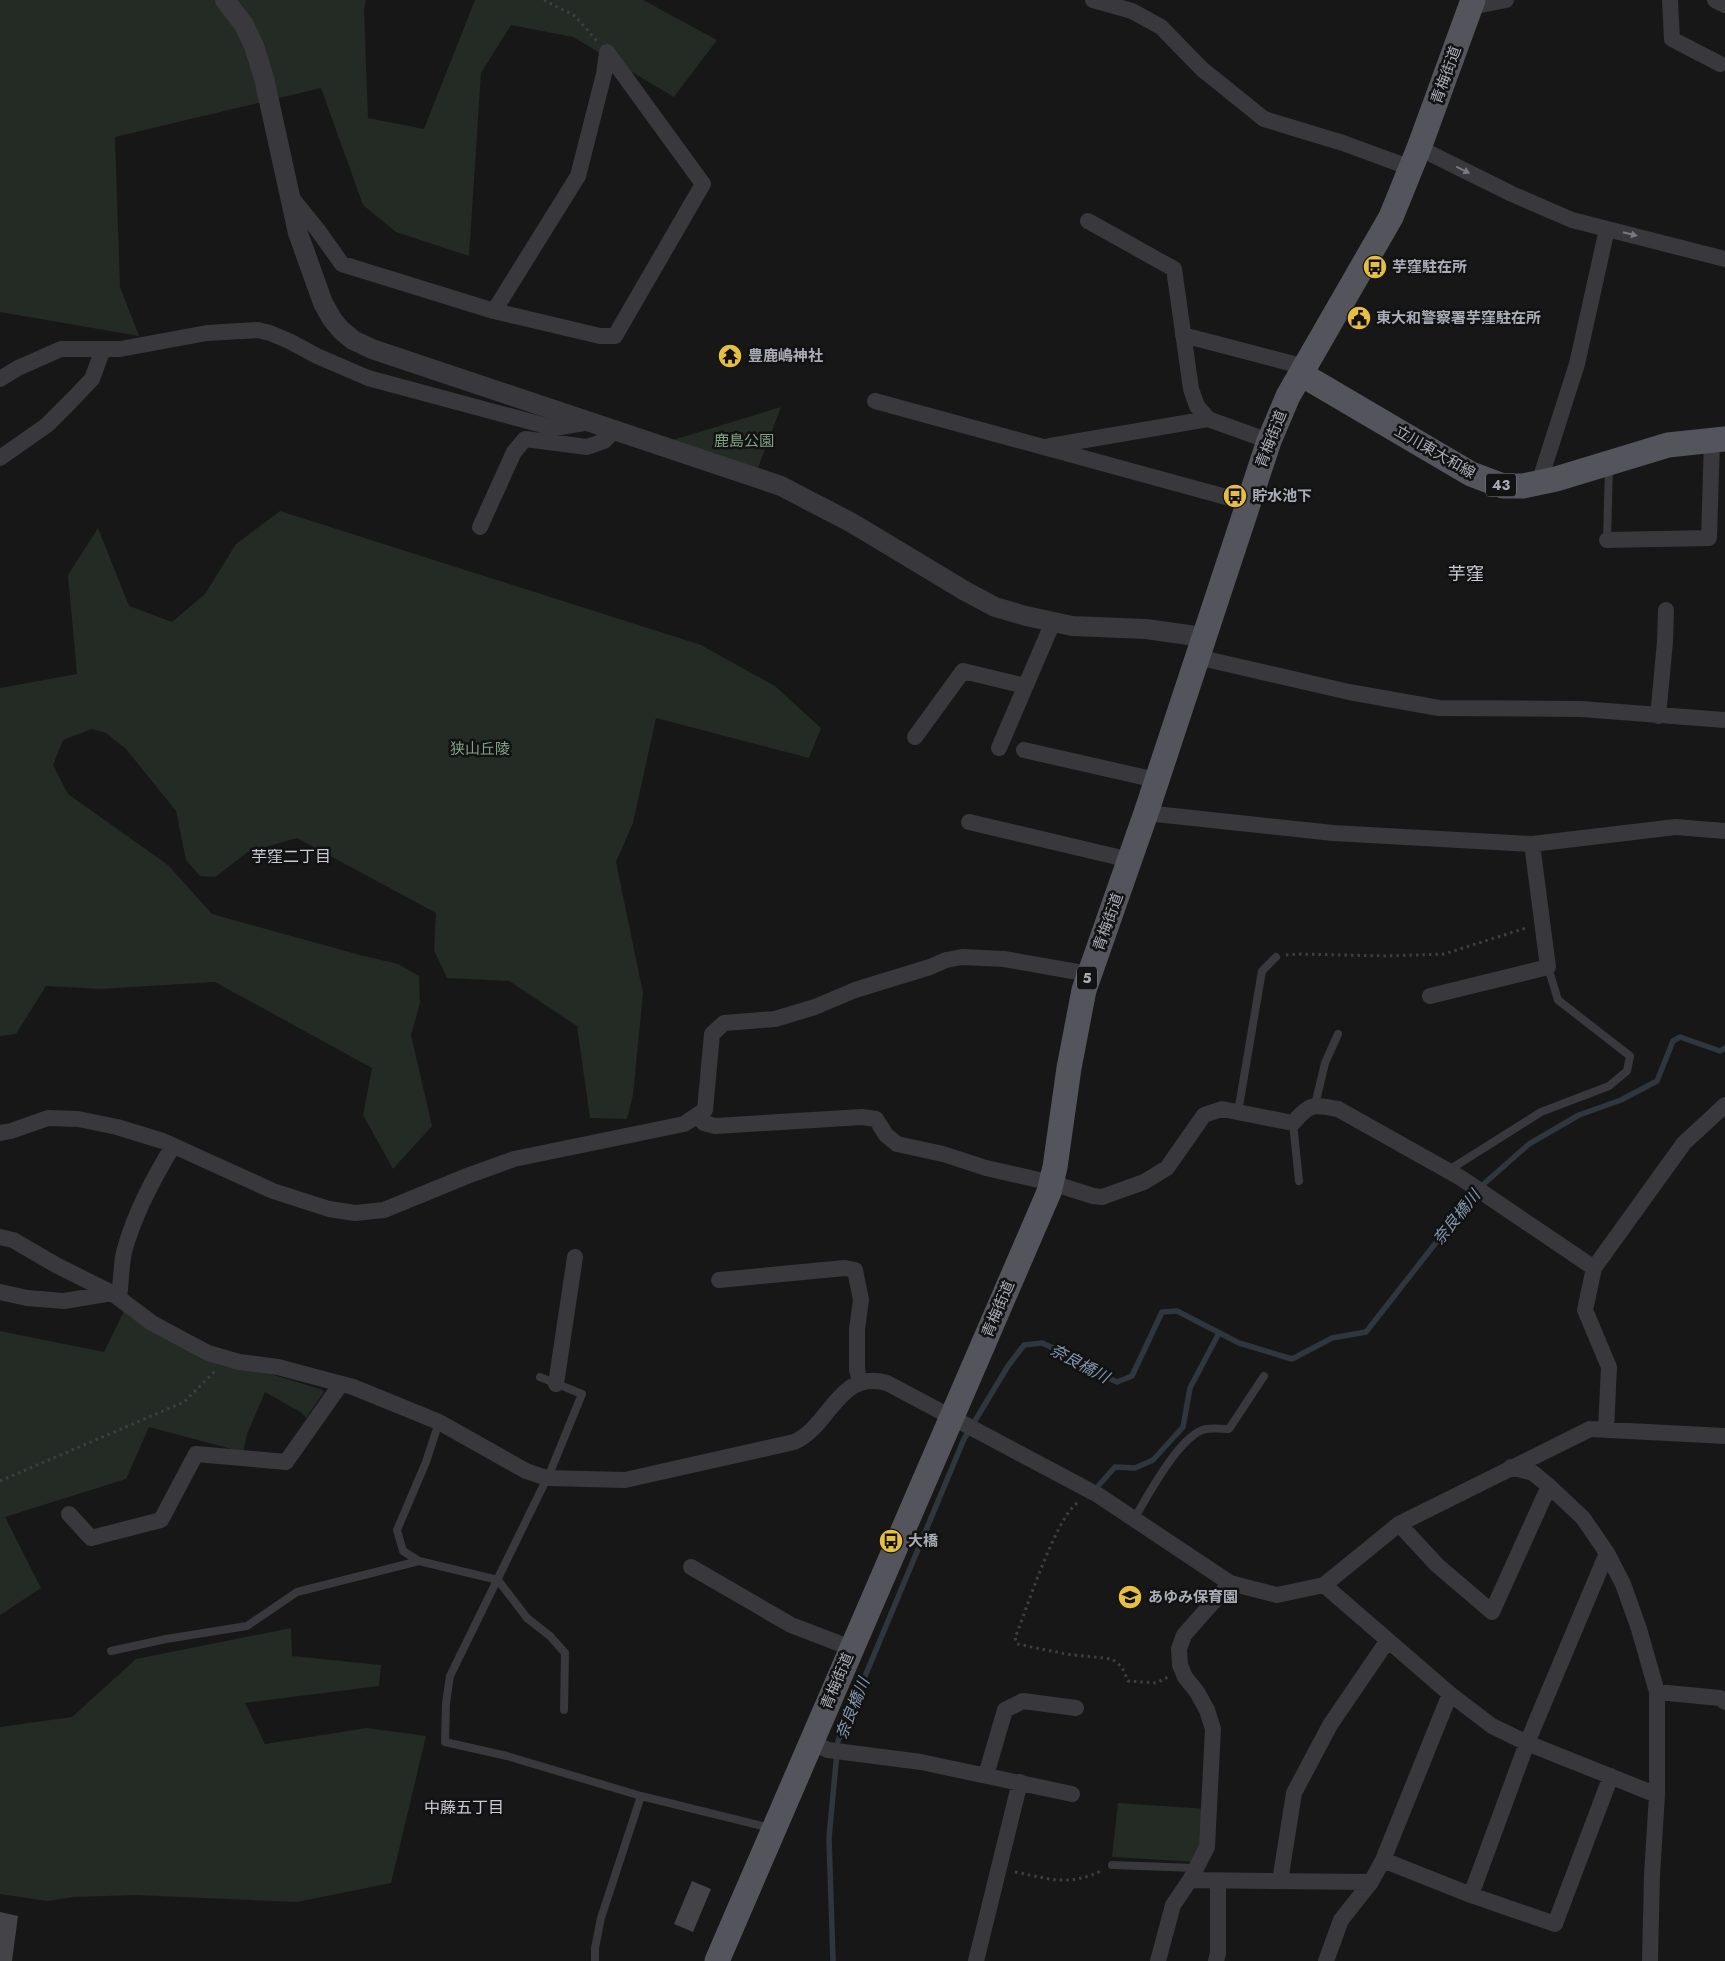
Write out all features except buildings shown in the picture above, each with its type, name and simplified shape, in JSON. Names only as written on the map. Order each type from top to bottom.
[{"type":"main road","name":"青梅街道","points":[[717,1961],[773,1828],[827,1748],[851,1648],[958,1420],[1052,1183],[1077,1018],[1089,974],[1146,814],[1269,441],[1288,396],[1386,228],[1415,158],[1472,4]]},
{"type":"main road","name":"立川東大和線","points":[[1303,370],[1471,474],[1503,486],[1539,484],[1668,444],[1719,440]]},
{"type":"street","points":[[225,0],[244,25],[254,46],[264,78],[298,233],[323,303],[332,319],[354,340],[372,349],[616,429],[781,486],[852,523],[983,602],[1026,616],[1091,627],[1146,629],[1349,692],[1439,708],[1581,709],[1725,720]]},
{"type":"street","points":[[1092,0],[1132,11],[1161,27],[1202,69],[1264,119],[1342,143],[1415,158],[1512,194],[1572,220],[1725,259]]},
{"type":"street","points":[[1472,4],[1506,0]]},
{"type":"street","points":[[1670,0],[1672,39],[1720,64]]},
{"type":"street","points":[[1715,0],[1725,5]]},
{"type":"street","points":[[291,197],[342,264],[494,311],[600,336],[615,336],[703,184],[607,52]]},
{"type":"street","points":[[494,311],[578,176],[604,74],[607,52]]},
{"type":"street","points":[[1088,221],[1174,269],[1191,389],[1197,406],[1208,419]]},
{"type":"street","points":[[1539,484],[1577,364],[1607,228]]},
{"type":"street","points":[[0,379],[18,368],[61,349],[70,347],[120,349],[207,333],[258,330],[270,332],[317,356],[368,378],[491,412],[554,428],[592,422]]},
{"type":"street","points":[[1183,335],[1303,370]]},
{"type":"street","points":[[0,458],[47,425],[71,402],[92,379],[102,349]]},
{"type":"street","points":[[875,401],[1248,503]]},
{"type":"street","points":[[1045,447],[1208,419],[1269,441]]},
{"type":"street","points":[[480,527],[514,452],[525,439],[587,447],[604,442],[616,429]]},
{"type":"street","points":[[1607,540],[1710,538],[1719,440]]},
{"type":"street","points":[[1658,716],[1666,642],[1666,610]]},
{"type":"street","points":[[999,748],[1053,622]]},
{"type":"street","points":[[915,737],[963,671],[1025,686]]},
{"type":"street","points":[[1024,750],[1156,780]]},
{"type":"street","points":[[1146,814],[1334,833],[1532,844],[1676,827],[1725,831]]},
{"type":"street","points":[[969,822],[1130,860]]},
{"type":"street","points":[[1430,996],[1548,967],[1532,844]]},
{"type":"street","points":[[0,1133],[48,1118],[78,1119],[117,1126],[173,1146],[274,1191],[329,1210],[355,1213],[384,1210],[514,1159],[684,1124],[705,1110],[712,1034],[724,1023],[775,1019],[815,1007],[855,990],[930,967],[946,960],[962,957],[1004,959],[1089,974]]},
{"type":"street","points":[[697,1116],[704,1123],[715,1126],[862,1117],[876,1118],[886,1135],[896,1144],[942,1154],[986,1168],[1102,1197],[1144,1182],[1167,1168],[1204,1115],[1222,1109],[1293,1123],[1305,1109],[1316,1105],[1338,1109],[1449,1170],[1594,1268]]},
{"type":"street","points":[[1606,1429],[1609,1367],[1586,1310],[1594,1268],[1684,1143],[1725,1105]]},
{"type":"street","points":[[115,1296],[124,1253],[133,1225],[151,1182],[173,1146]]},
{"type":"street","points":[[0,1237],[13,1240],[115,1296],[152,1323],[208,1353],[228,1359],[278,1367],[353,1387],[439,1422],[526,1471],[547,1478],[625,1480],[794,1442],[815,1428],[842,1393],[860,1382],[878,1380],[958,1420],[1092,1492],[1230,1583],[1278,1596],[1324,1585],[1399,1524],[1590,1429],[1725,1436]]},
{"type":"street","points":[[556,1384],[575,1257]]},
{"type":"street","points":[[719,1280],[845,1268],[855,1270],[861,1300],[857,1329],[857,1370],[860,1382]]},
{"type":"street","points":[[0,1292],[27,1298],[64,1301],[115,1296]]},
{"type":"street","points":[[70,1514],[91,1538],[161,1520],[196,1454],[286,1462],[341,1384]]},
{"type":"street","points":[[1511,1467],[1533,1473],[1550,1486],[1583,1518],[1607,1553],[1623,1584],[1639,1629],[1657,1692],[1657,1795],[1652,1875],[1650,1961]]},
{"type":"street","points":[[1399,1524],[1437,1565],[1492,1612],[1550,1486]]},
{"type":"street","points":[[1471,1895],[1527,1743],[1607,1553]]},
{"type":"street","points":[[691,1567],[791,1625],[851,1648]]},
{"type":"street","points":[[1158,1961],[1172,1905],[1194,1874],[1207,1847],[1213,1729],[1207,1710],[1182,1670],[1179,1649],[1184,1635],[1230,1583]]},
{"type":"street","points":[[1324,1585],[1450,1694],[1492,1726],[1527,1743],[1657,1795]]},
{"type":"street","points":[[1280,1881],[1294,1793],[1330,1725],[1388,1640]]},
{"type":"street","points":[[1657,1692],[1720,1698],[1725,1702]]},
{"type":"street","points":[[1326,1961],[1341,1920],[1371,1882],[1383,1860],[1450,1694]]},
{"type":"street","points":[[986,1775],[1005,1710],[1023,1702],[1076,1708]]},
{"type":"street","points":[[827,1748],[921,1762],[1072,1794]]},
{"type":"street","points":[[1383,1860],[1471,1895],[1555,1924],[1611,1776]]},
{"type":"street","points":[[976,1961],[1020,1782]]},
{"type":"street","points":[[1194,1874],[1218,1881],[1371,1882]]},
{"type":"street","points":[[1216,1961],[1218,1953],[1218,1881]]},
{"type":"lane","points":[[1607,540],[1609,462]]},
{"type":"lane","points":[[1238,1112],[1262,970],[1276,957]]},
{"type":"lane","points":[[1449,1170],[1541,1112],[1609,1086],[1627,1071],[1630,1056],[1558,1000],[1548,967]]},
{"type":"lane","points":[[1316,1105],[1325,1063],[1338,1034]]},
{"type":"lane","points":[[1293,1123],[1299,1181]]},
{"type":"lane","points":[[1134,1519],[1161,1472],[1188,1440],[1196,1433],[1206,1429],[1229,1429],[1264,1376]]},
{"type":"lane","points":[[540,1377],[582,1394],[547,1478],[450,1676],[446,1703],[445,1742],[507,1756],[641,1796],[773,1828]]},
{"type":"lane","points":[[439,1422],[426,1462],[398,1530],[403,1552],[419,1561],[459,1569],[498,1580],[527,1618],[550,1636],[565,1653],[564,1710]]},
{"type":"lane","points":[[111,1651],[166,1639],[247,1626],[297,1592],[419,1561]]},
{"type":"lane","points":[[595,1961],[595,1948],[602,1918],[641,1796]]},
{"type":"lane","points":[[1112,1865],[1194,1874]]},
{"type":"path","points":[[544,0],[575,16],[607,52]]},
{"type":"path","points":[[1276,957],[1299,954],[1386,956],[1444,954],[1542,923]]},
{"type":"path","points":[[0,1481],[184,1402],[228,1359]]},
{"type":"path","points":[[1092,1492],[1071,1508],[1058,1531],[1016,1638],[1017,1644],[1066,1654],[1112,1659],[1122,1667],[1128,1681],[1156,1683],[1182,1670]]},
{"type":"path","points":[[999,1869],[1071,1881],[1087,1877],[1112,1865]]},
{"type":"green space","points":[[0,0],[366,0],[364,9],[368,118],[424,129],[475,0],[643,0],[717,40],[674,97],[573,37],[511,25],[481,73],[469,256],[396,232],[363,205],[321,88],[115,137],[120,287],[139,336],[0,312]]},
{"type":"green space","name":"鹿島公園","points":[[781,407],[758,468],[673,440]]},
{"type":"green space","name":"狭山丘陵","points":[[280,511],[701,645],[775,686],[821,728],[809,758],[656,718],[633,823],[616,862],[643,993],[633,1095],[627,1119],[590,1118],[577,1026],[509,981],[447,978],[434,950],[436,913],[297,838],[248,852],[215,877],[200,876],[186,860],[176,811],[126,749],[106,733],[92,729],[63,740],[53,765],[68,794],[168,865],[212,914],[398,964],[419,976],[420,1003],[411,1035],[432,1126],[393,1169],[363,1115],[372,1068],[215,982],[100,989],[46,986],[16,1034],[0,1036],[0,688],[77,674],[68,575],[98,528],[129,606],[172,622],[205,594],[236,544]]},
{"type":"green space","points":[[125,1309],[204,1359],[223,1366],[274,1375],[323,1390],[324,1392],[306,1418],[302,1413],[265,1392],[247,1434],[243,1452],[149,1427],[126,1479],[5,1517],[41,1588],[0,1615],[0,1331],[104,1352]]},
{"type":"green space","points":[[291,1628],[292,1656],[381,1665],[379,1686],[245,1703],[265,1744],[367,1728],[426,1736],[391,1883],[297,1902],[136,1895],[74,1897],[47,1901],[0,1894],[0,1727],[72,1717],[136,1659]]},
{"type":"green space","points":[[1118,1803],[1207,1809],[1198,1862],[1112,1857]]},
{"type":"waterway","name":"奈良橋川","points":[[833,1961],[829,1838],[838,1741],[964,1439],[1008,1366],[1024,1345],[1042,1343],[1068,1355],[1083,1367],[1117,1382],[1132,1376],[1162,1312],[1177,1311],[1239,1343],[1292,1359],[1332,1338],[1366,1332],[1478,1189],[1529,1144],[1579,1115],[1621,1100],[1657,1081],[1673,1041],[1680,1037],[1720,1051],[1725,1048]]},
{"type":"waterway","points":[[1099,1485],[1115,1467],[1135,1468],[1153,1460],[1183,1427],[1190,1388],[1219,1333]]},
{"type":"place","name":"芋窪駐在所","points":[[1375,267]]},
{"type":"place","name":"東大和警察署芋窪駐在所","points":[[1359,318]]},
{"type":"place","name":"豊鹿嶋神社","points":[[730,356]]},
{"type":"place","name":"貯水池下","points":[[1235,496]]},
{"type":"place","name":"大橋","points":[[891,1541]]},
{"type":"place","name":"あゆみ保育園","points":[[1130,1597]]},
{"type":"district","name":"芋窪","points":[[1466,574]]},
{"type":"district","name":"芋窪二丁目","points":[[291,856]]},
{"type":"district","name":"中藤五丁目","points":[[464,1807]]}]
